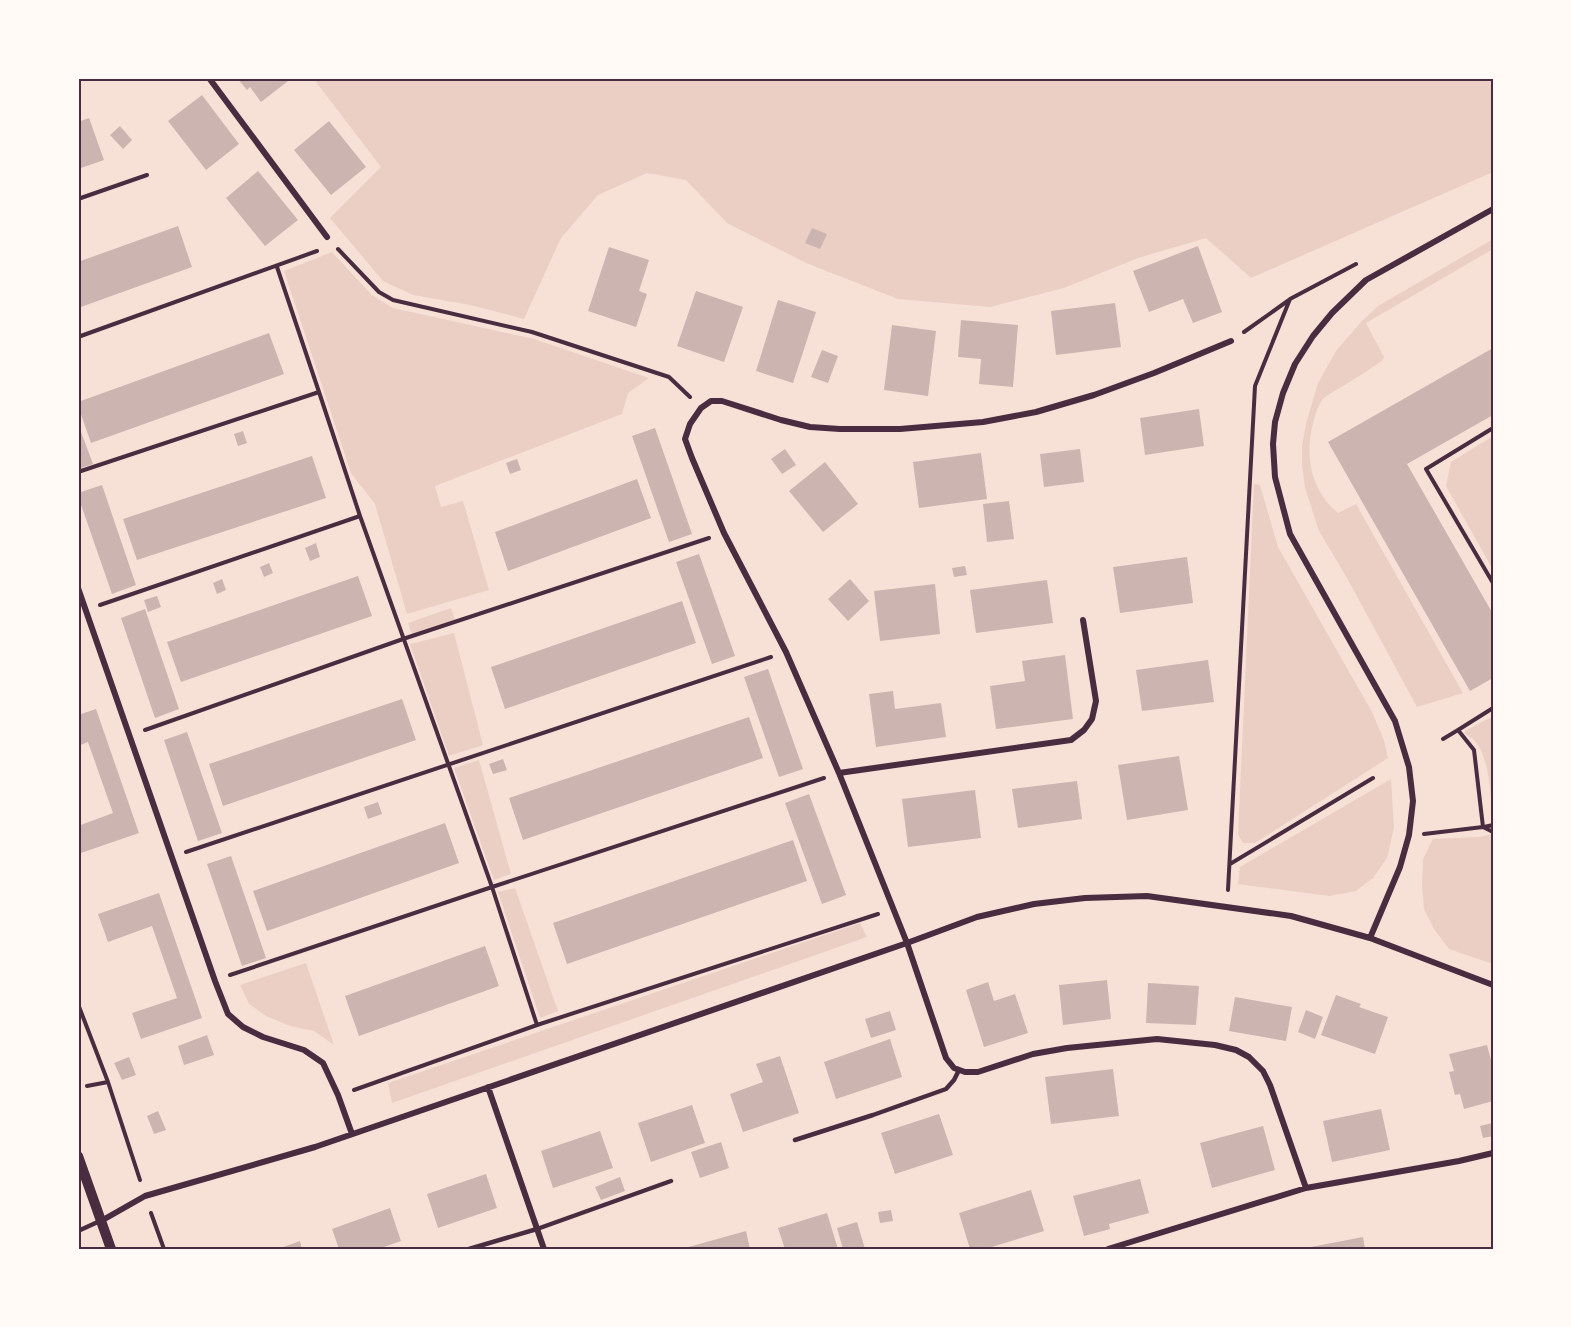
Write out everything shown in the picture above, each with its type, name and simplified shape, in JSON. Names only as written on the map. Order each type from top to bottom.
[{"type":"street","points":[[209,78],[327,237]]},
{"type":"street","points":[[1370,938],[1400,867],[1408,835],[1413,801],[1409,767],[1395,720],[1290,534],[1275,477],[1273,444],[1275,422],[1283,393],[1295,364],[1313,336],[1332,313],[1366,280],[1493,209]]},
{"type":"street","points":[[1231,341],[1094,395],[1036,412],[982,422],[900,429],[810,427],[722,401],[711,402],[701,408],[690,424],[685,439],[724,532],[786,652],[839,773],[906,943],[946,1058],[954,1068],[965,1072],[978,1072],[1033,1054],[1067,1048],[1157,1039],[1215,1045],[1236,1050],[1248,1057],[1263,1071],[1306,1188]]},
{"type":"street","points":[[78,588],[228,1014],[243,1027],[304,1050],[323,1063],[352,1134]]},
{"type":"street","points":[[839,773],[1071,740],[1084,730],[1092,719],[1096,701],[1083,620]]},
{"type":"street","points":[[101,1221],[145,1196],[315,1147],[977,917],[1034,904],[1084,898],[1147,896],[1291,915],[1370,938],[1493,985]]},
{"type":"street","points":[[488,1087],[544,1249]]},
{"type":"street","points":[[1108,1249],[1306,1188],[1493,1153]]},
{"type":"street","points":[[78,1156],[111,1249]]},
{"type":"lane","points":[[795,1140],[946,1089],[959,1070]]},
{"type":"lane","points":[[469,1249],[537,1229],[671,1181]]},
{"type":"lane","points":[[78,1231],[101,1221]]},
{"type":"path","points":[[78,199],[147,175]]},
{"type":"path","points":[[327,237],[379,292],[393,300],[532,332],[669,377],[701,408]]},
{"type":"path","points":[[78,337],[334,245]]},
{"type":"path","points":[[277,267],[360,516],[492,887],[537,1025]]},
{"type":"path","points":[[1231,341],[1290,299]]},
{"type":"path","points":[[78,472],[319,392]]},
{"type":"path","points":[[1493,428],[1426,469],[1493,583]]},
{"type":"path","points":[[86,610],[360,516]]},
{"type":"path","points":[[130,736],[403,639],[724,532]]},
{"type":"path","points":[[172,856],[786,652]]},
{"type":"path","points":[[1443,739],[1493,708]]},
{"type":"path","points":[[1458,730],[1474,750],[1483,827]]},
{"type":"path","points":[[215,981],[839,773]]},
{"type":"path","points":[[1230,864],[1372,778]]},
{"type":"path","points":[[1408,835],[1493,825]]},
{"type":"path","points":[[1483,827],[1493,831]]},
{"type":"path","points":[[338,1095],[537,1025],[893,909]]},
{"type":"path","points":[[78,1004],[108,1082],[164,1249]]},
{"type":"path","points":[[87,1086],[108,1082]]},
{"type":"shaded area","points":[[313,78],[1493,78],[1493,172],[1251,278],[1206,238],[1138,258],[1064,288],[990,307],[898,299],[806,263],[727,223],[686,180],[647,173],[598,195],[561,238],[524,319],[470,305],[413,295],[383,281],[330,218],[381,167]]},
{"type":"shaded area","points":[[1493,239],[1493,249],[1366,323],[1384,357],[1382,361],[1323,399],[1317,409],[1311,433],[1312,470],[1321,493],[1338,513],[1356,504],[1463,693],[1417,707],[1319,531],[1305,488],[1302,446],[1318,383],[1336,351],[1361,322],[1378,306]]},
{"type":"shaded area","points":[[332,252],[372,295],[393,308],[534,339],[649,378],[628,393],[622,414],[435,486],[441,507],[463,501],[489,590],[407,614],[375,504],[351,473],[284,271]]},
{"type":"shaded area","points":[[1493,436],[1493,570],[1446,486],[1451,462]]},
{"type":"shaded area","points":[[1254,484],[1260,485],[1278,547],[1372,712],[1384,740],[1388,758],[1255,843],[1243,843],[1238,834]]},
{"type":"shaded area","points":[[451,608],[455,620],[412,635],[408,623]]},
{"type":"shaded area","points":[[454,633],[483,745],[449,756],[410,644]]},
{"type":"shaded area","points":[[1493,716],[1493,817],[1483,755],[1479,746],[1465,734],[1465,731]]},
{"type":"shaded area","points":[[479,760],[511,874],[494,880],[454,768]]},
{"type":"shaded area","points":[[1391,779],[1394,828],[1387,858],[1373,878],[1356,891],[1329,896],[1238,884],[1240,867]]},
{"type":"shaded area","points":[[1493,834],[1493,964],[1449,949],[1434,929],[1424,909],[1422,885],[1423,859],[1433,839],[1479,837]]},
{"type":"shaded area","points":[[515,888],[558,1011],[540,1018],[498,892]]},
{"type":"shaded area","points":[[860,923],[867,937],[392,1103],[388,1083]]},
{"type":"shaded area","points":[[306,963],[334,1045],[314,1031],[290,1026],[266,1016],[249,1004],[240,985]]},
{"type":"building","points":[[237,78],[292,78],[261,102],[250,87],[247,90]]},
{"type":"building","points":[[202,95],[239,144],[206,170],[168,121]]},
{"type":"building","points":[[89,118],[104,160],[78,169],[78,122]]},
{"type":"building","points":[[329,121],[366,167],[331,195],[294,150]]},
{"type":"building","points":[[120,126],[132,140],[123,149],[110,135]]},
{"type":"building","points":[[258,171],[298,220],[265,246],[226,198]]},
{"type":"building","points":[[178,226],[192,267],[78,308],[78,262]]},
{"type":"building","points":[[812,228],[827,234],[820,249],[805,243]]},
{"type":"building","points":[[1198,246],[1222,312],[1193,323],[1183,299],[1149,312],[1133,271]]},
{"type":"building","points":[[609,247],[649,260],[639,291],[647,294],[636,327],[588,311]]},
{"type":"building","points":[[696,291],[743,307],[724,362],[677,346]]},
{"type":"building","points":[[778,300],[816,312],[793,383],[756,371]]},
{"type":"building","points":[[1115,303],[1121,347],[1056,355],[1051,311]]},
{"type":"building","points":[[961,320],[1018,325],[1013,387],[979,384],[981,359],[958,357]]},
{"type":"building","points":[[892,325],[936,331],[928,396],[884,390]]},
{"type":"building","points":[[269,333],[284,374],[91,443],[78,402]]},
{"type":"building","points":[[1493,348],[1493,415],[1407,464],[1493,614],[1493,678],[1470,691],[1328,442]]},
{"type":"building","points":[[822,350],[838,356],[828,383],[811,377]]},
{"type":"building","points":[[1199,409],[1204,446],[1145,455],[1140,418]]},
{"type":"building","points":[[78,424],[93,464],[78,469]]},
{"type":"building","points":[[655,428],[692,534],[669,542],[632,436]]},
{"type":"building","points":[[243,431],[247,443],[238,446],[234,434]]},
{"type":"building","points":[[785,449],[796,465],[782,474],[771,459]]},
{"type":"building","points":[[1080,449],[1084,482],[1044,487],[1040,454]]},
{"type":"building","points":[[981,453],[987,499],[919,508],[913,462]]},
{"type":"building","points":[[312,456],[326,498],[137,560],[123,519]]},
{"type":"building","points":[[517,459],[521,470],[510,474],[506,463]]},
{"type":"building","points":[[825,462],[858,504],[823,532],[789,491]]},
{"type":"building","points":[[637,479],[651,518],[508,571],[495,532]]},
{"type":"building","points":[[102,485],[136,585],[112,594],[78,496],[78,493]]},
{"type":"building","points":[[1009,501],[1014,539],[987,542],[983,504]]},
{"type":"building","points":[[316,543],[320,557],[310,561],[305,548]]},
{"type":"building","points":[[699,554],[735,656],[712,664],[676,562]]},
{"type":"building","points":[[1187,557],[1193,603],[1120,613],[1113,567]]},
{"type":"building","points":[[269,563],[273,573],[264,577],[260,567]]},
{"type":"building","points":[[965,566],[967,575],[954,577],[952,568]]},
{"type":"building","points":[[358,576],[372,616],[181,682],[167,642]]},
{"type":"building","points":[[222,579],[226,590],[217,594],[213,583]]},
{"type":"building","points":[[850,579],[869,601],[848,621],[828,599]]},
{"type":"building","points":[[1047,580],[1053,623],[976,633],[970,590]]},
{"type":"building","points":[[935,584],[940,634],[880,641],[874,591]]},
{"type":"building","points":[[157,596],[161,607],[148,612],[144,600]]},
{"type":"building","points":[[682,601],[696,643],[505,709],[491,667]]},
{"type":"building","points":[[145,609],[179,709],[155,718],[121,618]]},
{"type":"building","points":[[1065,655],[1073,719],[996,729],[990,686],[1025,681],[1022,661]]},
{"type":"building","points":[[1208,660],[1214,702],[1142,711],[1136,670]]},
{"type":"building","points":[[768,669],[803,769],[779,777],[744,677]]},
{"type":"building","points":[[893,691],[895,709],[941,703],[946,737],[876,747],[869,694]]},
{"type":"building","points":[[402,699],[416,740],[223,806],[209,764]]},
{"type":"building","points":[[96,709],[139,833],[78,854],[78,826],[113,813],[88,742],[78,746],[78,715]]},
{"type":"building","points":[[749,717],[763,758],[523,840],[509,798]]},
{"type":"building","points":[[187,732],[222,833],[198,841],[164,740]]},
{"type":"building","points":[[1179,756],[1188,810],[1127,820],[1118,765]]},
{"type":"building","points":[[503,759],[507,770],[493,774],[489,764]]},
{"type":"building","points":[[1077,781],[1082,819],[1018,828],[1012,789]]},
{"type":"building","points":[[975,790],[981,838],[908,847],[902,799]]},
{"type":"building","points":[[809,794],[846,895],[822,904],[785,803]]},
{"type":"building","points":[[378,802],[382,814],[368,819],[364,807]]},
{"type":"building","points":[[445,823],[459,863],[267,931],[253,891]]},
{"type":"building","points":[[793,840],[807,881],[567,964],[553,923]]},
{"type":"building","points":[[231,856],[266,958],[242,966],[207,864]]},
{"type":"building","points":[[159,893],[202,1018],[141,1039],[132,1013],[177,998],[152,926],[108,942],[98,914]]},
{"type":"building","points":[[485,946],[499,986],[359,1036],[345,996]]},
{"type":"building","points":[[1107,980],[1111,1019],[1063,1025],[1059,985]]},
{"type":"building","points":[[988,982],[994,1001],[1015,994],[1028,1033],[984,1047],[966,990]]},
{"type":"building","points":[[1148,983],[1199,986],[1196,1025],[1146,1023]]},
{"type":"building","points":[[1336,995],[1361,1004],[1359,1007],[1388,1017],[1375,1054],[1321,1035]]},
{"type":"building","points":[[1235,997],[1292,1007],[1286,1041],[1229,1031]]},
{"type":"building","points":[[1306,1010],[1323,1017],[1315,1039],[1298,1032]]},
{"type":"building","points":[[890,1011],[896,1030],[871,1038],[865,1019]]},
{"type":"building","points":[[207,1035],[214,1055],[184,1065],[178,1046]]},
{"type":"building","points":[[890,1039],[902,1077],[836,1099],[824,1062]]},
{"type":"building","points":[[1487,1045],[1491,1060],[1493,1059],[1493,1101],[1464,1109],[1460,1094],[1455,1095],[1449,1072],[1454,1071],[1449,1054]]},
{"type":"building","points":[[780,1056],[799,1113],[743,1132],[730,1094],[763,1082],[756,1064]]},
{"type":"building","points":[[129,1057],[136,1075],[122,1080],[114,1063]]},
{"type":"building","points":[[1113,1069],[1119,1116],[1051,1124],[1045,1077]]},
{"type":"building","points":[[692,1105],[705,1143],[651,1162],[638,1123]]},
{"type":"building","points":[[1381,1109],[1390,1150],[1332,1162],[1323,1121]]},
{"type":"building","points":[[158,1111],[166,1130],[154,1134],[147,1116]]},
{"type":"building","points":[[939,1114],[953,1155],[895,1174],[881,1133]]},
{"type":"building","points":[[1493,1123],[1493,1136],[1483,1138],[1480,1126]]},
{"type":"building","points":[[1263,1126],[1275,1170],[1212,1188],[1200,1143]]},
{"type":"building","points":[[600,1131],[613,1168],[553,1188],[541,1151]]},
{"type":"building","points":[[721,1142],[729,1168],[700,1178],[691,1152]]},
{"type":"building","points":[[486,1174],[497,1208],[438,1228],[427,1194]]},
{"type":"building","points":[[620,1177],[625,1191],[601,1200],[595,1187]]},
{"type":"building","points":[[1140,1179],[1149,1213],[1109,1224],[1110,1229],[1084,1236],[1073,1196]]},
{"type":"building","points":[[1031,1190],[1044,1231],[985,1249],[970,1249],[959,1213]]},
{"type":"building","points":[[390,1208],[401,1241],[378,1249],[339,1249],[332,1229]]},
{"type":"building","points":[[891,1210],[893,1221],[880,1223],[878,1212]]},
{"type":"building","points":[[827,1213],[838,1249],[785,1249],[778,1228]]},
{"type":"building","points":[[857,1222],[865,1249],[843,1249],[837,1228]]},
{"type":"building","points":[[746,1231],[750,1249],[685,1249],[685,1248]]},
{"type":"building","points":[[1363,1237],[1365,1249],[1306,1249],[1306,1248]]},
{"type":"building","points":[[300,1241],[302,1249],[278,1249]]}]
